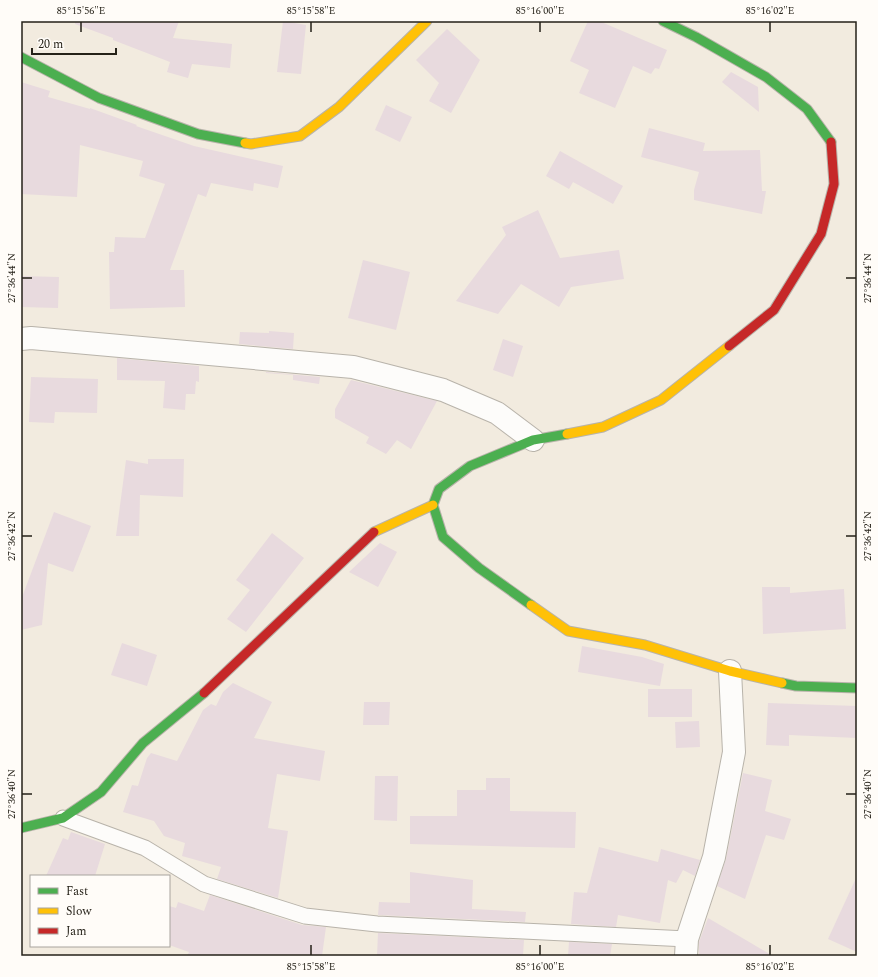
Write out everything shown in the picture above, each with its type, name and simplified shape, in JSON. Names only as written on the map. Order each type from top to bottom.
[{"type":"main road","points":[[21,57],[99,98],[198,134],[251,144],[300,136],[339,107],[427,21]]},
{"type":"main road","points":[[663,21],[696,37],[766,77],[807,109],[831,142],[834,184],[821,234],[774,310],[661,400],[603,427],[533,440],[470,466],[439,489],[433,505],[443,537],[479,568],[568,631],[645,645],[730,671],[796,686],[857,688]]},
{"type":"main road","points":[[21,828],[63,818],[100,792],[143,743],[203,694],[372,533],[433,505]]},
{"type":"street","points":[[21,339],[31,338],[353,367],[443,390],[497,414],[533,440]]},
{"type":"street","points":[[686,948],[714,856],[734,752],[730,671]]},
{"type":"lane","points":[[63,818],[145,848],[204,884],[305,916],[384,925],[686,948]]},
{"type":"building","points":[[75,21],[179,21],[173,38],[232,44],[230,68],[192,64],[188,78],[167,72],[170,62],[75,24]]},
{"type":"building","points":[[283,21],[306,25],[301,74],[277,72]]},
{"type":"building","points":[[588,21],[599,21],[667,50],[659,69],[655,68],[651,74],[633,66],[615,108],[579,93],[589,70],[570,61]]},
{"type":"building","points":[[447,29],[480,60],[451,113],[429,101],[439,83],[416,60]]},
{"type":"building","points":[[731,72],[758,87],[759,112],[722,82]]},
{"type":"building","points":[[21,82],[50,91],[48,97],[90,108],[194,146],[283,166],[278,188],[254,183],[253,191],[211,183],[206,197],[198,194],[170,270],[184,270],[185,307],[110,309],[109,252],[114,252],[115,237],[145,238],[165,184],[139,176],[143,161],[80,145],[77,197],[21,194]]},
{"type":"building","points":[[386,105],[412,117],[400,142],[375,130]]},
{"type":"building","points":[[649,128],[705,143],[703,151],[760,150],[762,191],[766,191],[762,214],[694,200],[694,190],[699,172],[641,157]]},
{"type":"building","points":[[560,151],[623,186],[613,204],[573,182],[569,189],[546,176]]},
{"type":"building","points":[[538,210],[560,258],[619,250],[624,279],[571,287],[559,307],[521,284],[498,314],[456,301],[506,235],[502,227]]},
{"type":"building","points":[[363,260],[410,272],[396,330],[348,318]]},
{"type":"building","points":[[21,276],[59,277],[58,308],[21,307]]},
{"type":"building","points":[[269,331],[294,333],[293,349],[239,344],[240,332],[269,333]]},
{"type":"building","points":[[503,339],[523,346],[513,377],[493,370]]},
{"type":"building","points":[[117,358],[199,366],[199,382],[196,381],[195,394],[186,394],[185,410],[163,408],[165,381],[117,380]]},
{"type":"building","points":[[266,372],[320,377],[319,384],[293,380],[293,375]]},
{"type":"building","points":[[31,377],[98,379],[97,413],[55,412],[54,423],[29,422]]},
{"type":"building","points":[[351,380],[437,401],[411,449],[397,440],[386,454],[366,443],[369,437],[335,418],[335,409]]},
{"type":"building","points":[[148,459],[184,459],[183,497],[140,495],[139,536],[116,536],[126,460],[148,464]]},
{"type":"building","points":[[54,512],[91,526],[73,572],[48,563],[42,625],[21,630],[21,600]]},
{"type":"building","points":[[272,533],[304,558],[246,632],[227,619],[250,590],[236,580]]},
{"type":"building","points":[[380,543],[397,552],[378,587],[349,572]]},
{"type":"building","points":[[762,587],[790,587],[790,593],[844,589],[846,629],[763,634]]},
{"type":"building","points":[[122,643],[157,655],[147,686],[111,675]]},
{"type":"building","points":[[582,646],[642,657],[664,664],[660,686],[578,672]]},
{"type":"building","points":[[233,683],[272,702],[254,738],[325,751],[320,781],[277,774],[268,828],[288,831],[278,898],[217,879],[221,867],[182,856],[185,843],[164,836],[154,821],[123,812],[132,785],[138,786],[147,758],[151,753],[177,761],[203,710],[211,704],[216,706],[223,692]]},
{"type":"building","points":[[648,689],[692,689],[692,717],[648,717]]},
{"type":"building","points":[[364,702],[390,702],[389,725],[363,725]]},
{"type":"building","points":[[768,703],[857,706],[857,738],[789,735],[789,746],[766,745]]},
{"type":"building","points":[[699,721],[700,747],[676,748],[675,722]]},
{"type":"building","points":[[743,773],[772,780],[765,811],[791,819],[784,840],[766,835],[745,899],[717,886],[726,859]]},
{"type":"building","points":[[375,776],[398,776],[397,821],[374,820]]},
{"type":"building","points":[[486,778],[510,778],[510,811],[576,812],[575,848],[410,844],[410,816],[457,816],[457,790],[486,790]]},
{"type":"building","points":[[71,832],[105,844],[95,875],[46,875],[63,838],[68,840]]},
{"type":"building","points":[[599,847],[658,862],[661,849],[700,860],[695,876],[683,870],[676,883],[668,880],[660,923],[618,915],[616,927],[571,924],[574,892],[587,893]]},
{"type":"building","points":[[410,872],[473,880],[472,909],[526,912],[525,922],[378,915],[379,902],[410,903]]},
{"type":"building","points":[[857,876],[857,952],[828,939]]},
{"type":"building","points":[[210,895],[302,925],[326,927],[322,956],[187,956],[189,952],[170,945],[170,906],[176,908],[178,902],[204,911]]},
{"type":"building","points":[[708,918],[773,956],[699,956],[699,942]]},
{"type":"building","points":[[378,933],[524,940],[523,956],[377,956]]},
{"type":"building","points":[[569,942],[612,944],[610,956],[568,956]]},
{"type":"traffic: fast","points":[[663,21],[696,37],[766,77],[807,109],[831,142]]},
{"type":"traffic: fast","points":[[21,57],[99,98],[198,134],[245,143]]},
{"type":"traffic: fast","points":[[531,605],[479,568],[443,537],[433,505],[439,489],[470,466],[533,440],[567,434]]},
{"type":"traffic: fast","points":[[782,683],[796,686],[857,688]]},
{"type":"traffic: fast","points":[[21,828],[63,818],[101,792],[143,743],[204,693]]},
{"type":"traffic: slow","points":[[245,143],[251,144],[300,136],[339,107],[427,21]]},
{"type":"traffic: slow","points":[[567,434],[603,427],[661,400],[729,346]]},
{"type":"traffic: slow","points":[[374,532],[433,505]]},
{"type":"traffic: slow","points":[[531,605],[568,631],[645,645],[730,671],[782,683]]},
{"type":"traffic: jam","points":[[729,346],[774,310],[821,234],[834,184],[831,142]]},
{"type":"traffic: jam","points":[[204,693],[374,532]]}]
